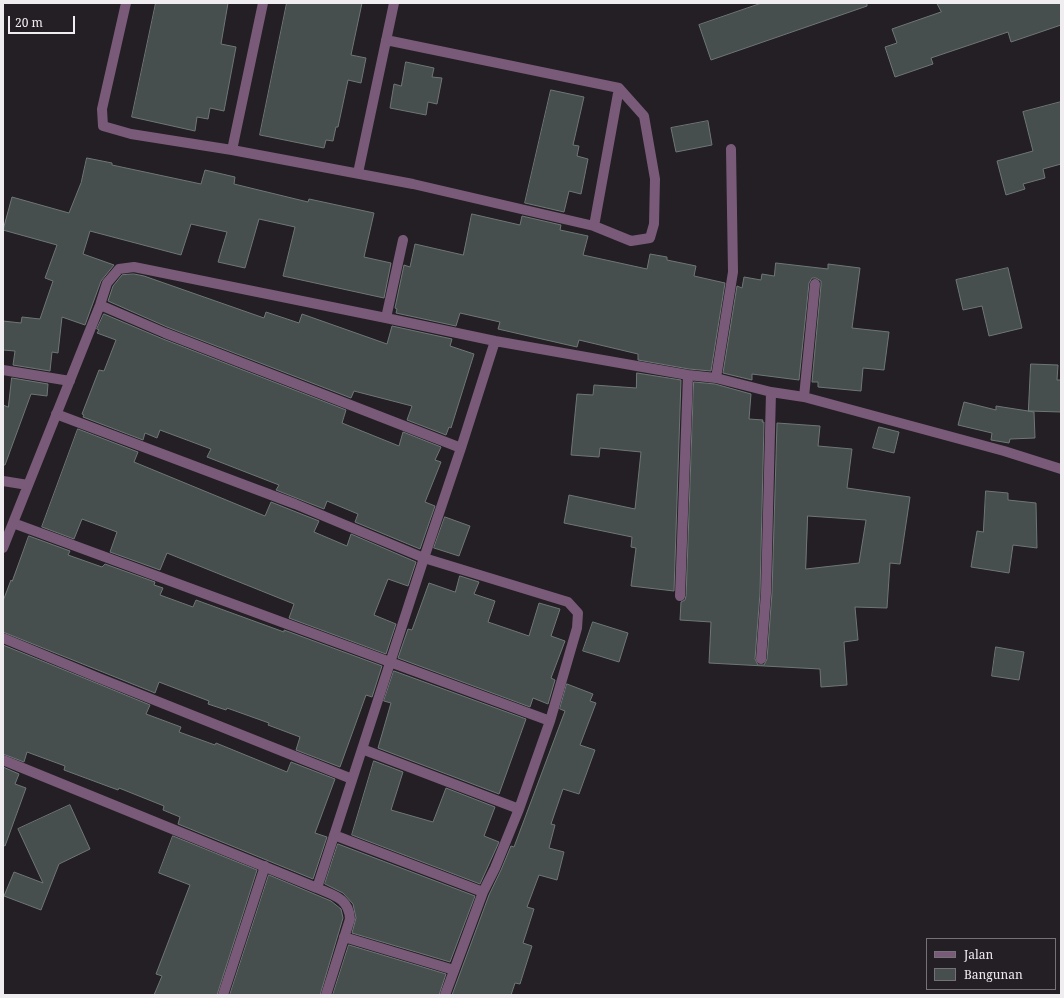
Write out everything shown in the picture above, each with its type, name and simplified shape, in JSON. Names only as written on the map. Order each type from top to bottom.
[{"type":"street","points":[[126,3],[102,109],[103,126],[131,134],[232,150],[358,173],[594,226],[631,241],[650,238],[654,224],[655,179],[644,116],[619,88],[386,40]]},
{"type":"street","points":[[232,150],[263,3]]},
{"type":"street","points":[[358,173],[394,3]]},
{"type":"street","points":[[594,226],[619,88]]},
{"type":"street","points":[[716,378],[732,272],[732,149]]},
{"type":"street","points":[[386,318],[403,240]]},
{"type":"street","points":[[3,548],[100,305],[107,283],[119,269],[134,267],[495,341],[688,375],[716,378],[771,392],[804,397],[1004,451],[1061,468]]},
{"type":"street","points":[[804,397],[815,284]]},
{"type":"street","points":[[100,305],[165,333],[461,448]]},
{"type":"street","points":[[317,888],[495,341]]},
{"type":"street","points":[[3,370],[70,380]]},
{"type":"street","points":[[680,596],[688,375]]},
{"type":"street","points":[[761,659],[766,593],[771,392]]},
{"type":"street","points":[[56,414],[295,504],[424,558],[568,602],[578,613],[577,628],[550,721],[519,809],[495,868],[483,892],[445,995]]},
{"type":"street","points":[[3,482],[28,485]]},
{"type":"street","points":[[13,523],[550,721]]},
{"type":"street","points":[[3,638],[352,779]]},
{"type":"street","points":[[362,749],[519,809]]},
{"type":"street","points":[[3,760],[265,866],[343,900],[349,910],[350,918],[326,995]]},
{"type":"street","points":[[334,835],[483,892]]},
{"type":"street","points":[[223,995],[265,866]]},
{"type":"street","points":[[344,937],[454,970]]},
{"type":"building","points":[[156,3],[228,3],[221,44],[236,47],[224,111],[210,108],[208,119],[197,117],[195,131],[132,117]]},
{"type":"building","points":[[287,3],[362,3],[351,55],[366,58],[361,83],[348,80],[338,127],[336,127],[333,141],[326,140],[324,148],[260,135]]},
{"type":"building","points":[[762,3],[867,3],[867,6],[711,60],[699,25]]},
{"type":"building","points":[[937,3],[1061,3],[1061,25],[1011,42],[1008,32],[931,58],[933,64],[895,77],[885,47],[897,43],[892,29],[941,12]]},
{"type":"building","points":[[406,62],[434,68],[432,77],[442,78],[437,104],[428,102],[426,115],[390,108],[394,84],[401,86]]},
{"type":"building","points":[[551,90],[584,97],[573,145],[579,146],[577,156],[588,159],[581,194],[569,191],[564,212],[525,203]]},
{"type":"building","points":[[1061,102],[1061,164],[1043,169],[1045,178],[1023,184],[1025,189],[1006,195],[997,161],[1033,151],[1023,112]]},
{"type":"building","points":[[708,121],[712,145],[676,152],[671,128]]},
{"type":"building","points":[[87,158],[112,163],[112,165],[201,184],[205,170],[235,177],[234,184],[308,202],[309,199],[374,213],[364,257],[391,263],[384,298],[283,276],[295,227],[259,219],[245,268],[218,262],[227,232],[191,224],[181,255],[90,231],[83,254],[114,265],[101,281],[85,325],[62,317],[58,353],[52,352],[50,371],[13,365],[15,351],[3,350],[3,321],[21,323],[22,317],[40,319],[53,281],[45,278],[57,245],[3,230],[12,197],[69,213],[81,183]]},
{"type":"building","points":[[472,214],[520,225],[522,216],[561,225],[560,230],[588,236],[583,255],[647,269],[650,254],[667,257],[667,260],[696,266],[694,276],[725,283],[711,371],[689,369],[638,360],[638,354],[579,340],[577,347],[498,329],[500,322],[460,313],[456,326],[396,313],[397,309],[395,308],[404,265],[410,267],[415,244],[463,255]]},
{"type":"building","points":[[776,263],[828,269],[828,264],[860,268],[852,328],[889,332],[884,370],[863,368],[861,391],[818,387],[818,382],[812,382],[821,285],[821,281],[816,278],[812,278],[809,283],[799,380],[752,374],[752,380],[723,373],[737,286],[742,288],[744,277],[761,280],[762,274],[774,276]]},
{"type":"building","points":[[1008,268],[1022,328],[989,336],[982,306],[963,310],[956,280]]},
{"type":"building","points":[[134,274],[144,276],[264,318],[266,312],[299,323],[302,314],[387,344],[392,326],[452,339],[450,346],[474,354],[451,428],[449,427],[446,435],[407,420],[412,406],[354,391],[351,398],[167,327],[108,301],[113,286],[122,275]]},
{"type":"building","points":[[104,314],[163,339],[346,410],[342,423],[399,446],[403,432],[441,447],[435,460],[441,462],[425,502],[435,506],[420,549],[355,522],[358,514],[327,501],[324,509],[276,490],[279,485],[207,457],[211,449],[160,430],[157,438],[145,433],[143,440],[83,417],[84,415],[82,414],[99,370],[104,371],[116,340],[97,333],[99,330],[97,329]]},
{"type":"building","points":[[1031,364],[1058,365],[1057,380],[1061,380],[1061,412],[1028,411]]},
{"type":"building","points":[[637,373],[681,380],[674,591],[631,586],[636,548],[631,547],[632,537],[564,523],[569,495],[635,509],[641,452],[600,448],[599,457],[571,455],[577,394],[593,395],[594,385],[636,388]]},
{"type":"building","points":[[12,378],[48,384],[47,396],[31,394],[5,465],[3,465],[3,405],[8,407]]},
{"type":"building","points":[[694,382],[715,384],[751,394],[749,419],[763,420],[762,422],[764,422],[760,593],[755,659],[758,665],[764,665],[767,659],[772,593],[777,423],[820,426],[818,446],[852,449],[847,488],[910,497],[900,564],[890,563],[887,608],[855,607],[858,640],[844,642],[847,685],[821,687],[820,669],[709,663],[711,622],[680,620],[681,602],[685,600]],"holes":[[[808,516],[866,520],[859,563],[806,569]]]},
{"type":"building","points":[[964,402],[996,410],[996,406],[1034,412],[1035,438],[1010,439],[1009,443],[991,440],[992,433],[958,425]]},
{"type":"building","points":[[879,427],[899,432],[894,453],[873,448]]},
{"type":"building","points":[[78,429],[138,452],[134,462],[265,516],[271,502],[319,521],[314,532],[347,546],[351,534],[416,562],[408,586],[388,579],[374,615],[396,624],[386,654],[289,618],[294,604],[167,553],[160,570],[110,552],[117,532],[82,519],[74,539],[42,527]]},
{"type":"building","points":[[986,491],[1008,493],[1008,500],[1036,503],[1037,548],[1013,545],[1009,573],[971,567],[977,531],[983,532]]},
{"type":"building","points":[[445,517],[470,526],[459,556],[434,548]]},
{"type":"building","points":[[29,536],[70,551],[68,555],[102,567],[105,564],[155,582],[154,585],[163,588],[160,595],[193,607],[196,600],[382,666],[372,697],[366,695],[340,767],[296,750],[300,737],[268,725],[269,723],[227,708],[226,710],[208,704],[209,701],[159,682],[155,693],[3,632],[3,601]]},
{"type":"building","points":[[460,576],[479,582],[474,594],[495,601],[488,622],[529,636],[539,603],[560,609],[551,636],[565,641],[551,678],[555,680],[548,704],[533,698],[530,707],[398,658],[408,629],[412,630],[429,583],[455,592]]},
{"type":"building","points":[[593,622],[628,633],[619,662],[583,651]]},
{"type":"building","points":[[3,645],[150,705],[146,714],[181,727],[179,732],[215,745],[216,743],[287,772],[291,762],[335,779],[315,833],[327,837],[313,879],[178,824],[180,817],[163,810],[164,806],[119,788],[118,790],[64,770],[65,766],[27,752],[24,762],[3,754]]},
{"type":"building","points":[[996,647],[1024,652],[1019,680],[992,676]]},
{"type":"building","points":[[394,671],[526,719],[499,794],[378,748],[391,703],[384,701]]},
{"type":"building","points":[[567,684],[593,694],[590,701],[596,703],[580,745],[595,750],[579,794],[563,789],[551,824],[555,825],[549,848],[564,852],[557,880],[539,875],[527,907],[534,909],[523,943],[532,946],[520,984],[515,983],[511,995],[452,995],[489,895],[511,846],[514,847],[565,711],[560,709]]},
{"type":"building","points":[[374,761],[403,772],[391,810],[433,822],[446,788],[495,807],[484,836],[499,842],[480,884],[352,835]]},
{"type":"building","points":[[3,767],[19,774],[15,784],[26,788],[5,846],[3,845]]},
{"type":"building","points":[[70,805],[90,849],[59,864],[41,910],[4,896],[14,872],[43,883],[18,829]]},
{"type":"building","points":[[173,836],[257,870],[217,995],[154,995],[162,976],[156,974],[190,885],[159,873]]},
{"type":"building","points":[[338,844],[475,896],[450,962],[352,933],[356,918],[353,904],[343,893],[325,884]]},
{"type":"building","points":[[269,875],[331,901],[341,909],[343,918],[320,995],[230,995]]},
{"type":"building","points":[[349,945],[446,974],[439,995],[333,995]]}]
